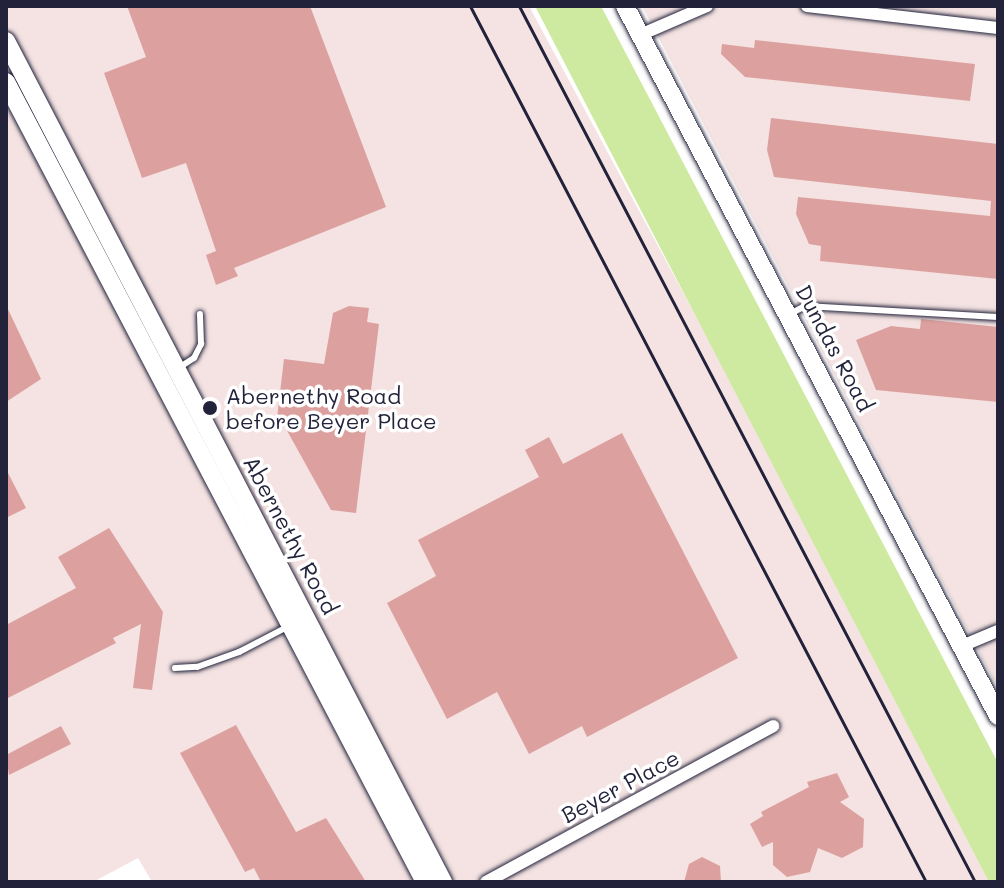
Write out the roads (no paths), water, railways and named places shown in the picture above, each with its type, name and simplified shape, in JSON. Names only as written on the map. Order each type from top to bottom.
[{"type":"main road","name":"Dundas Road","points":[[625,6],[790,314],[998,716]]},
{"type":"main road","name":"Abernethy Road","points":[[6,41],[177,369],[425,882]]},
{"type":"main road","name":"Abernethy Road","points":[[6,82],[144,347],[443,882]]},
{"type":"main road","points":[[144,347],[162,339]]},
{"type":"street","points":[[640,35],[707,6]]},
{"type":"street","points":[[807,6],[998,28]]},
{"type":"street","points":[[962,646],[998,631]]},
{"type":"street","name":"Beyer Place","points":[[486,882],[773,726]]},
{"type":"lane","points":[[790,314],[805,306],[998,317]]},
{"type":"lane","points":[[177,369],[194,358],[201,344],[200,314]]},
{"type":"lane","points":[[175,668],[197,667],[239,652],[299,621]]},
{"type":"railway","points":[[470,6],[926,882]]},
{"type":"railway","points":[[519,6],[975,882]]},
{"type":"place","name":"Abernethy Road before Beyer Place","points":[[210,408]]}]
